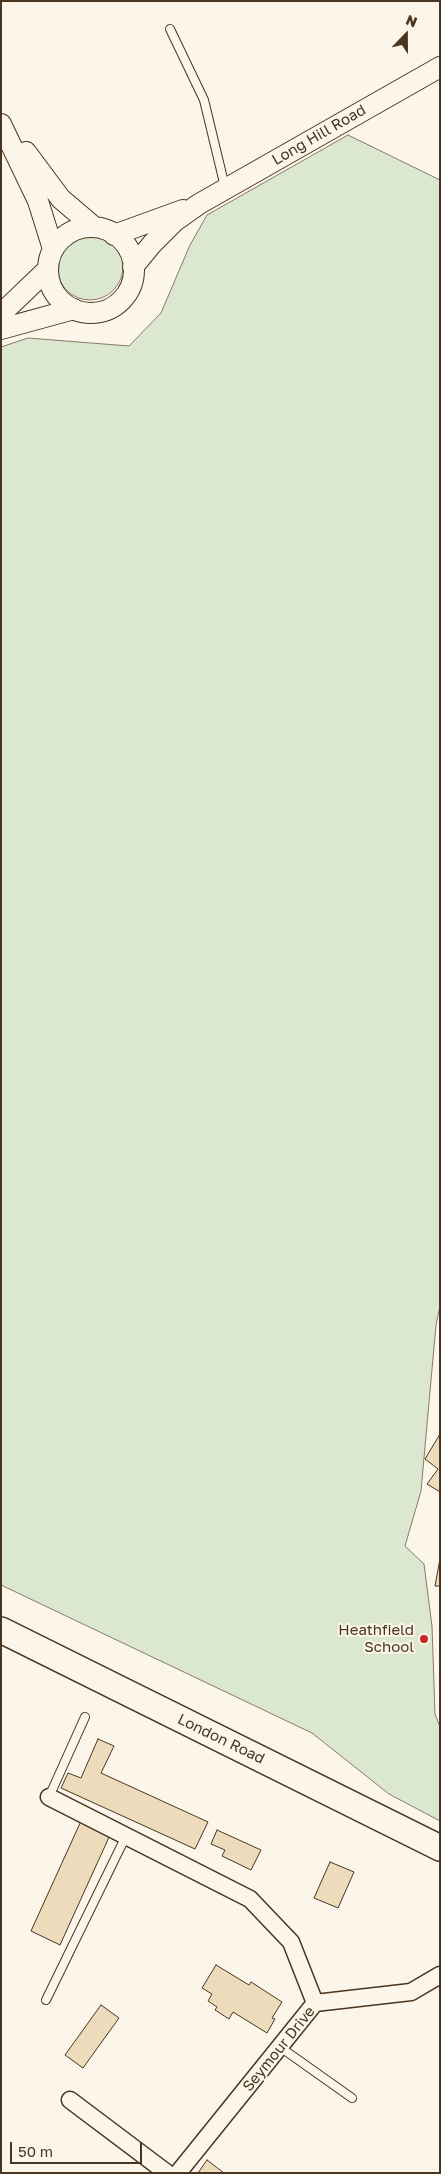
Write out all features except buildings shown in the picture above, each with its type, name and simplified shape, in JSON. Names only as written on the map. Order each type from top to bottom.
[{"type":"main road","name":"London Road","points":[[1,1630],[440,1848]]},
{"type":"street","name":"Long Hill Road","points":[[133,267],[175,221],[199,204],[440,67]]},
{"type":"street","points":[[3,126],[61,199],[94,227]]},
{"type":"street","points":[[3,126],[38,201],[53,249]]},
{"type":"street","name":"Long Hill Road","points":[[114,235],[199,204]]},
{"type":"street","points":[[85,227],[94,227],[110,232],[126,246],[132,259],[134,273],[130,288],[116,305],[94,313],[86,313],[66,306],[54,294],[48,279],[47,270],[53,249],[62,237],[85,227]]},
{"type":"street","points":[[1,314],[47,270]]},
{"type":"street","points":[[1,329],[74,309]]},
{"type":"street","points":[[49,1797],[250,1899],[291,1942],[315,2003]]},
{"type":"street","name":"Seymour Drive","points":[[178,2173],[315,2003],[411,1992],[440,1975]]},
{"type":"street","points":[[70,2100],[167,2173]]},
{"type":"lane","points":[[170,29],[204,100],[226,189]]},
{"type":"lane","points":[[49,1797],[85,1717]]},
{"type":"lane","points":[[46,2000],[126,1836]]},
{"type":"lane","points":[[280,2047],[352,2098]]},
{"type":"green space","points":[[348,135],[440,180],[440,1306],[436,1325],[421,1491],[405,1546],[424,1564],[432,1626],[435,1714],[440,1727],[440,1821],[389,1794],[312,1733],[1,1585],[1,347],[28,338],[129,346],[161,313],[190,245],[207,215]]},
{"type":"green space","points":[[90,234],[103,237],[113,244],[120,254],[123,267],[120,280],[113,290],[103,297],[90,300],[77,297],[67,290],[60,280],[57,267],[60,254],[67,244],[77,237]]},
{"type":"place","name":"Heathfield School","points":[[424,1639]]}]
